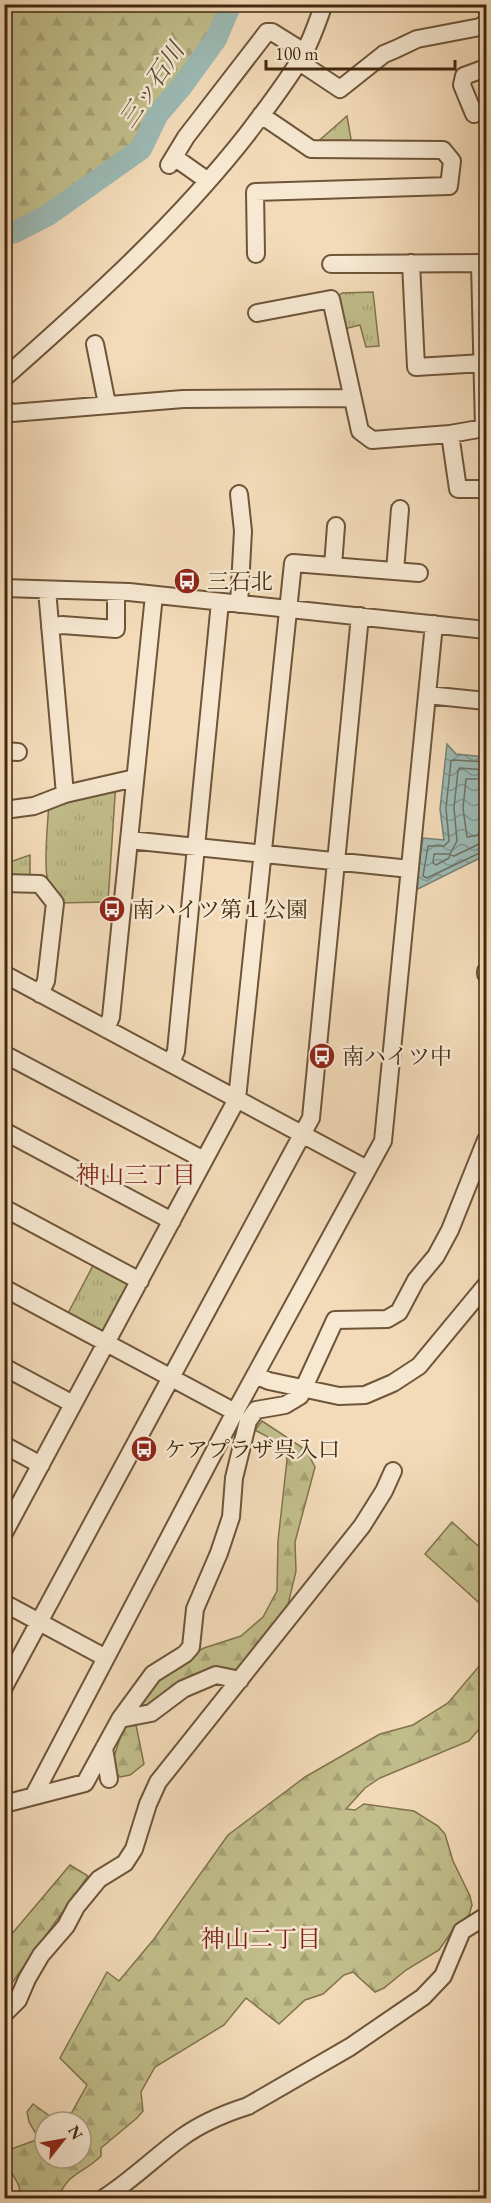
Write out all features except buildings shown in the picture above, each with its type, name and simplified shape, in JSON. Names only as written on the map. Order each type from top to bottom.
[{"type":"street","points":[[4,378],[93,300],[167,227],[208,181],[277,95],[301,57],[324,4]]},
{"type":"street","points":[[208,181],[172,161],[186,137],[267,32],[272,32],[340,88],[384,54],[417,39],[480,27],[486,22]]},
{"type":"street","points":[[474,114],[462,85],[464,76],[486,68]]},
{"type":"street","points":[[256,254],[255,192],[449,186],[452,161],[443,150],[311,149],[261,115]]},
{"type":"street","points":[[411,263],[416,367],[483,363]]},
{"type":"street","points":[[257,313],[331,299],[360,431],[372,440],[450,434],[484,428],[483,263],[331,264]]},
{"type":"street","points":[[95,344],[107,404]]},
{"type":"street","points":[[4,410],[12,413],[183,399],[352,398]]},
{"type":"street","points":[[450,434],[458,489],[486,489]]},
{"type":"street","points":[[238,603],[243,531],[239,494]]},
{"type":"street","points":[[395,571],[400,509]]},
{"type":"street","points":[[333,566],[336,526]]},
{"type":"street","points":[[6,1526],[237,1099],[293,563],[419,573]]},
{"type":"street","points":[[4,588],[123,592],[486,630]]},
{"type":"street","points":[[47,590],[65,795]]},
{"type":"street","points":[[50,627],[62,625],[116,629],[123,592]]},
{"type":"street","points":[[106,1029],[111,1017],[154,595]]},
{"type":"street","points":[[171,1063],[176,1051],[220,602]]},
{"type":"street","points":[[4,1687],[311,1118],[360,616]]},
{"type":"street","points":[[34,1795],[235,1412],[383,1141],[434,624]]},
{"type":"street","points":[[427,695],[486,701]]},
{"type":"street","points":[[4,810],[34,806],[65,795],[135,778]]},
{"type":"street","points":[[129,840],[410,869]]},
{"type":"street","points":[[4,883],[40,884],[56,903],[46,981],[40,994]]},
{"type":"street","points":[[4,975],[367,1169]]},
{"type":"street","points":[[4,1054],[204,1160]]},
{"type":"street","points":[[4,1131],[172,1221]]},
{"type":"street","points":[[4,1804],[84,1783],[120,1719],[153,1674],[185,1654],[191,1647],[195,1609],[219,1553],[231,1517],[234,1478],[248,1422],[256,1410],[285,1405],[300,1396],[335,1320],[387,1319],[399,1312],[416,1280],[436,1256],[450,1230],[486,1140]]},
{"type":"street","points":[[4,1208],[140,1281]]},
{"type":"street","points":[[255,1375],[269,1381],[339,1396],[365,1395],[393,1383],[419,1366],[486,1285]]},
{"type":"street","points":[[4,1288],[235,1412]]},
{"type":"street","points":[[4,1367],[74,1404]]},
{"type":"street","points":[[4,1445],[41,1465]]},
{"type":"street","points":[[4,2014],[18,2000],[41,1955],[66,1926],[75,1907],[99,1879],[125,1863],[134,1849],[148,1804],[158,1782],[362,1526],[384,1491],[393,1471]]},
{"type":"street","points":[[4,1603],[106,1658]]},
{"type":"street","points":[[120,1719],[151,1713],[183,1689],[216,1675],[240,1680]]},
{"type":"street","points":[[104,1748],[109,1779]]},
{"type":"street","points":[[104,2199],[183,2136],[233,2111],[249,2106],[350,2047],[423,1997],[444,1976],[462,1931],[486,1916]]},
{"type":"green space","points":[[5,4],[229,5],[198,58],[132,152],[47,211],[5,229]]},
{"type":"green space","points":[[347,116],[352,145],[313,146]]},
{"type":"green space","points":[[373,292],[379,346],[366,347],[360,325],[340,330],[335,299],[342,293]]},
{"type":"green space","points":[[116,781],[108,902],[55,903],[50,894],[46,869],[49,801]]},
{"type":"green space","points":[[30,855],[30,883],[5,883],[4,864]]},
{"type":"green space","points":[[97,1258],[140,1281],[106,1344],[65,1319]]},
{"type":"green space","points":[[262,1421],[306,1450],[315,1467],[295,1542],[296,1571],[285,1617],[240,1673],[220,1671],[141,1717],[136,1725],[144,1764],[130,1775],[120,1777],[113,1770],[113,1760],[122,1732],[136,1705],[163,1670],[204,1648],[241,1636],[263,1617],[277,1591],[278,1541],[287,1460],[279,1445],[255,1430]]},
{"type":"green space","points":[[452,1522],[486,1553],[486,1609],[425,1554]]},
{"type":"green space","points":[[486,1658],[486,1721],[469,1741],[380,1778],[365,1788],[346,1809],[355,1810],[364,1804],[414,1811],[438,1826],[445,1834],[453,1861],[470,1896],[472,1905],[469,1915],[455,1927],[439,1950],[375,1992],[353,1972],[344,1975],[323,1994],[305,2000],[279,2024],[246,1998],[224,2025],[155,2067],[141,2092],[143,2111],[101,2148],[101,2156],[93,2163],[93,2110],[73,2110],[87,2085],[60,2058],[107,1972],[119,1981],[154,1939],[228,1835],[305,1777],[380,1734],[413,1725],[448,1703]]},
{"type":"green space","points":[[70,1865],[88,1876],[5,1993],[5,1942]]},
{"type":"green space","points":[[33,2104],[41,2110],[33,2110],[33,2129],[27,2112]]},
{"type":"green space","points":[[33,2141],[33,2170],[82,2170],[66,2183],[58,2198],[20,2198],[18,2185],[8,2163],[11,2149]]},
{"type":"water","points":[[447,744],[456,754],[486,757],[486,855],[414,891],[423,838],[444,840],[440,809]]},
{"type":"waterway","name":"三ッ石川","points":[[4,235],[15,232],[48,215],[141,149],[158,114],[182,86],[216,39],[231,4]]},
{"type":"place","name":"三石北","points":[[187,581]]},
{"type":"place","name":"南ハイツ第１公園","points":[[112,909]]},
{"type":"place","name":"南ハイツ中","points":[[322,1056]]},
{"type":"place","name":"ケアプラザ呉入口","points":[[144,1449]]},
{"type":"district","name":"神山三丁目","points":[[136,1174]]},
{"type":"district","name":"神山二丁目","points":[[261,1938]]}]
